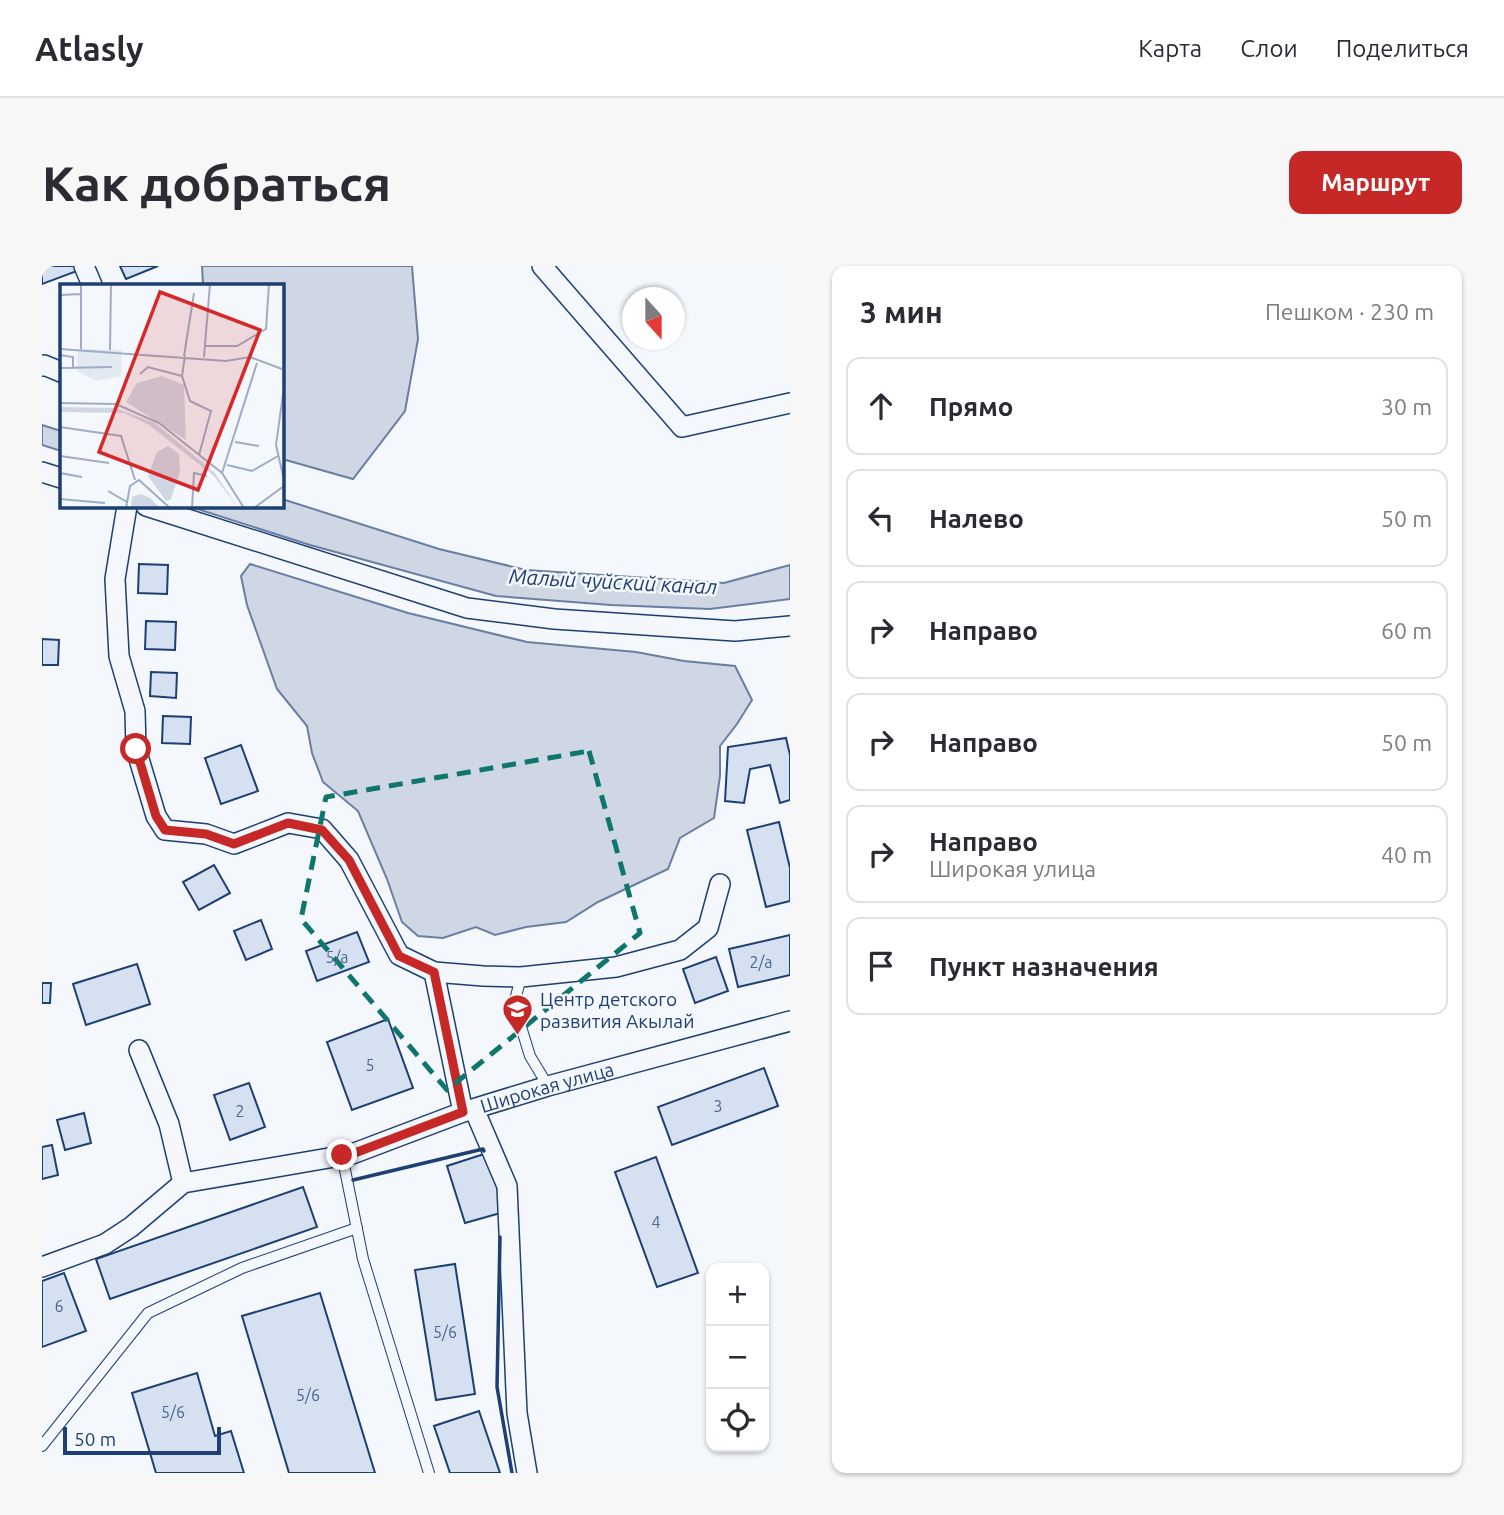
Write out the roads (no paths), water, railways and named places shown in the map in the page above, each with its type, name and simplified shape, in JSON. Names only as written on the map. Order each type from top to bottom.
[{"type":"street","points":[[84,266],[92,284]]},
{"type":"street","points":[[542,266],[682,426],[790,403]]},
{"type":"street","points":[[42,366],[60,372]]},
{"type":"street","points":[[42,472],[60,478]]},
{"type":"street","points":[[127,508],[115,579],[119,656],[135,711],[136,749],[156,816],[165,830],[206,834],[234,844],[288,823],[322,830],[349,860],[399,956],[434,972],[522,977],[616,967],[680,950],[708,929],[720,884]]},
{"type":"street","points":[[152,508],[467,608],[554,619],[735,631],[790,626]]},
{"type":"street","points":[[434,972],[468,1110],[506,1186],[517,1413],[527,1473]]},
{"type":"street","name":"Широкая улица","points":[[183,1183],[352,1154],[468,1110],[790,1021]]},
{"type":"street","points":[[42,1267],[105,1244],[131,1227],[183,1183],[169,1124],[139,1050]]},
{"type":"lane","points":[[522,977],[514,1004],[530,1056],[548,1086]]},
{"type":"lane","points":[[342,1155],[363,1259],[429,1473]]},
{"type":"lane","points":[[42,1446],[148,1313],[242,1268],[357,1227]]},
{"type":"water","points":[[202,266],[412,266],[418,339],[405,411],[353,479],[284,460],[284,284],[203,284]]},
{"type":"water","points":[[42,425],[60,431],[60,451],[42,445]]},
{"type":"water","name":"Малый чуйский канал","points":[[284,500],[439,549],[526,570],[724,583],[790,565],[790,599],[710,609],[496,596],[310,545],[194,508],[284,508]]},
{"type":"water","points":[[250,564],[408,613],[527,642],[636,652],[684,661],[735,666],[752,700],[720,746],[720,776],[714,818],[680,838],[668,869],[598,902],[566,922],[526,927],[495,935],[476,927],[443,938],[418,936],[402,922],[358,811],[323,782],[312,753],[307,726],[277,689],[247,605],[241,576]]},
{"type":"place","name":"Центр детского развития Акылай","points":[[517,1037]]}]
